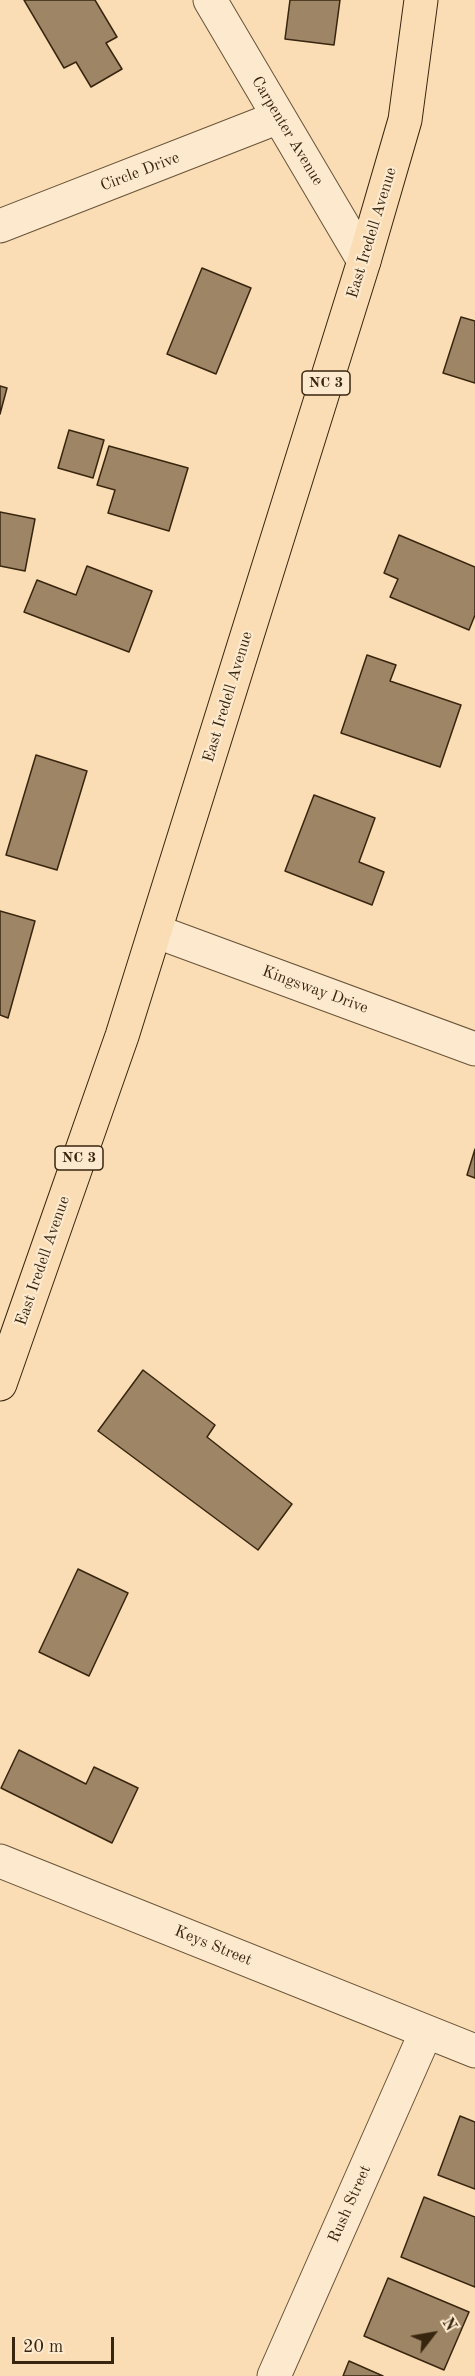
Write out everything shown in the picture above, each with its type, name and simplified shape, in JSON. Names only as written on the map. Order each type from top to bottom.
[{"type":"main road","name":"East Iredell Avenue","points":[[0,1384],[122,1036],[364,261],[405,120],[422,0]]},
{"type":"street","name":"Carpenter Avenue","points":[[210,0],[364,261]]},
{"type":"street","name":"Circle Drive","points":[[0,226],[279,117]]},
{"type":"street","name":"Kingsway Drive","points":[[155,931],[475,1049]]},
{"type":"street","name":"Keys Street","points":[[0,1861],[475,2051]]},
{"type":"street","name":"Rush Street","points":[[274,2376],[426,2032]]},
{"type":"building","points":[[24,0],[95,0],[117,37],[106,43],[122,69],[91,87],[76,62],[64,68]]},
{"type":"building","points":[[290,0],[340,0],[334,45],[285,39]]},
{"type":"building","points":[[202,268],[251,288],[216,374],[167,354]]},
{"type":"building","points":[[461,317],[475,321],[475,383],[443,373]]},
{"type":"building","points":[[0,386],[7,388],[0,414]]},
{"type":"building","points":[[69,430],[104,440],[93,478],[58,468]]},
{"type":"building","points":[[109,446],[188,468],[169,531],[108,513],[115,490],[97,485]]},
{"type":"building","points":[[0,512],[35,519],[25,571],[0,566]]},
{"type":"building","points":[[399,535],[475,567],[475,615],[469,630],[390,597],[398,579],[384,573]]},
{"type":"building","points":[[87,566],[152,591],[129,652],[24,612],[37,580],[76,595]]},
{"type":"building","points":[[367,655],[396,665],[390,681],[461,705],[440,767],[341,733]]},
{"type":"building","points":[[36,755],[87,771],[57,870],[6,855]]},
{"type":"building","points":[[314,795],[375,818],[359,862],[384,872],[372,905],[285,871]]},
{"type":"building","points":[[0,911],[35,921],[8,1018],[0,1015]]},
{"type":"building","points":[[475,1149],[475,1178],[467,1175]]},
{"type":"building","points":[[143,1370],[215,1425],[207,1437],[292,1504],[258,1550],[98,1431]]},
{"type":"building","points":[[78,1569],[128,1593],[89,1676],[39,1652]]},
{"type":"building","points":[[19,1750],[86,1784],[94,1767],[138,1788],[112,1843],[1,1788]]},
{"type":"building","points":[[460,2116],[475,2122],[475,2189],[438,2175]]},
{"type":"building","points":[[424,2197],[475,2217],[475,2287],[401,2257]]},
{"type":"building","points":[[388,2278],[469,2312],[444,2370],[364,2336]]},
{"type":"building","points":[[349,2361],[383,2376],[343,2376]]}]
